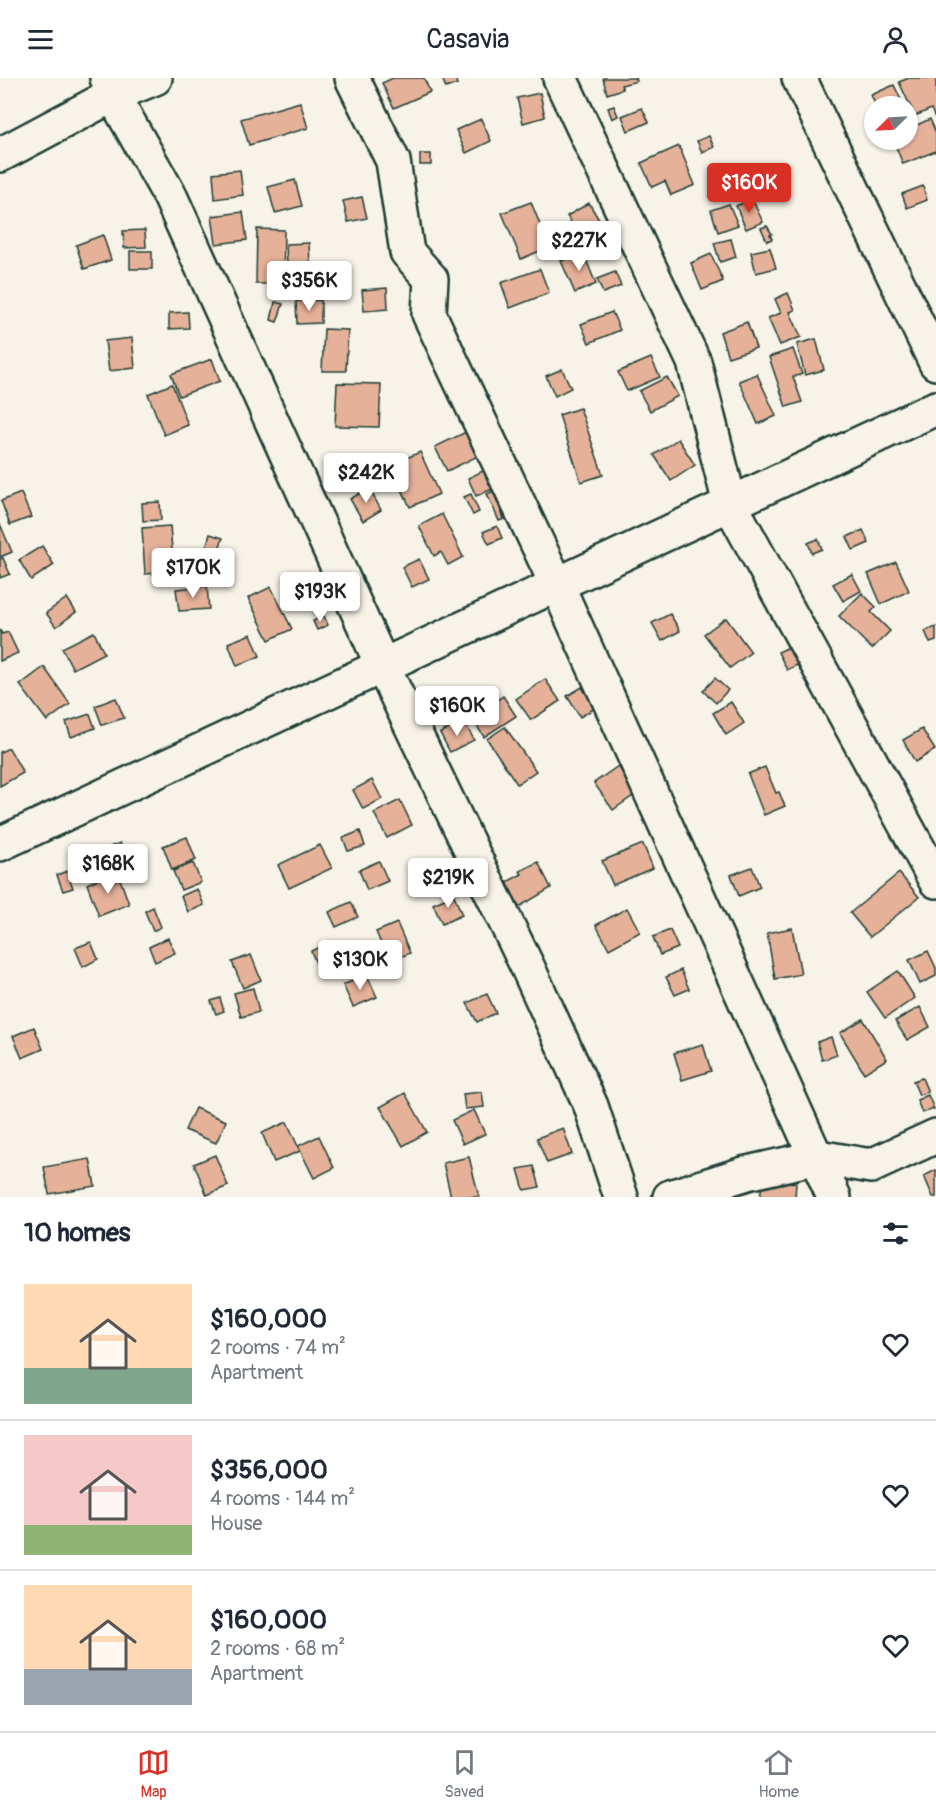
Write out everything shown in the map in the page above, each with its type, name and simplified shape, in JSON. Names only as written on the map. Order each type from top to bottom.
[{"type":"street","points":[[0,156],[110,87],[155,78]]},
{"type":"street","points":[[352,78],[393,161],[407,252],[431,279],[429,314],[557,585],[818,1157],[834,1197]]},
{"type":"street","points":[[560,78],[694,362],[730,504],[936,881]]},
{"type":"street","points":[[799,78],[936,363]]},
{"type":"street","points":[[110,87],[170,196],[383,667],[528,968],[591,1106],[621,1197]]},
{"type":"street","points":[[0,844],[936,408]]},
{"type":"street","points":[[670,1197],[747,1173],[818,1157],[871,1166],[936,1136]]},
{"type":"building","points":[[393,78],[424,78],[430,92],[394,108],[382,83]]},
{"type":"building","points":[[442,78],[455,78],[457,84],[446,88]]},
{"type":"building","points":[[603,78],[636,78],[637,81],[621,85],[623,89],[607,94]]},
{"type":"building","points":[[909,78],[936,78],[936,120],[931,109],[918,115],[918,96],[906,96],[899,82]]},
{"type":"building","points":[[894,85],[899,96],[871,96]]},
{"type":"building","points":[[540,93],[545,117],[523,123],[517,98]]},
{"type":"building","points":[[300,102],[308,128],[249,145],[241,119]]},
{"type":"building","points":[[614,106],[618,116],[612,119],[608,108]]},
{"type":"building","points":[[642,108],[649,122],[628,131],[622,116]]},
{"type":"building","points":[[481,119],[491,141],[466,153],[456,130]]},
{"type":"building","points":[[930,119],[936,133],[936,151],[903,164],[897,150],[918,150],[918,124]]},
{"type":"building","points":[[709,136],[714,147],[702,152],[697,141]]},
{"type":"building","points":[[679,146],[695,185],[671,195],[665,181],[652,187],[641,163]]},
{"type":"building","points":[[420,154],[431,154],[431,165],[420,165]]},
{"type":"building","points":[[240,170],[243,195],[215,199],[213,173]]},
{"type":"building","points":[[295,180],[302,206],[275,213],[268,187]]},
{"type":"building","points":[[923,186],[927,200],[907,208],[902,194]]},
{"type":"building","points":[[362,197],[367,218],[348,222],[343,201]]},
{"type":"building","points":[[752,199],[763,222],[746,229],[736,206]]},
{"type":"building","points":[[531,202],[549,247],[521,259],[502,213]]},
{"type":"building","points":[[589,203],[603,227],[581,239],[567,216]]},
{"type":"building","points":[[729,204],[738,225],[718,232],[711,210]]},
{"type":"building","points":[[243,212],[247,240],[216,244],[212,216]]},
{"type":"building","points":[[767,226],[772,239],[767,241],[761,228]]},
{"type":"building","points":[[257,229],[284,230],[283,284],[256,284]]},
{"type":"building","points":[[145,230],[146,247],[124,248],[123,231]]},
{"type":"building","points":[[103,235],[111,260],[84,269],[76,245]]},
{"type":"building","points":[[731,239],[736,257],[720,262],[714,243]]},
{"type":"building","points":[[309,243],[310,265],[287,266],[286,244]]},
{"type":"building","points":[[770,248],[776,268],[756,273],[751,252]]},
{"type":"building","points":[[130,251],[152,251],[152,269],[130,269]]},
{"type":"building","points":[[583,252],[596,284],[575,293],[561,261]]},
{"type":"building","points":[[711,254],[723,281],[702,290],[691,263]]},
{"type":"building","points":[[313,269],[314,283],[295,284],[294,270]]},
{"type":"building","points":[[540,269],[549,293],[510,308],[501,283]]},
{"type":"building","points":[[615,272],[621,286],[603,293],[597,279]]},
{"type":"building","points":[[387,288],[388,309],[364,311],[362,290]]},
{"type":"building","points":[[788,293],[795,310],[790,312],[801,337],[780,345],[768,318],[781,313],[775,299]]},
{"type":"building","points":[[321,300],[321,323],[297,324],[296,301]]},
{"type":"building","points":[[275,302],[283,304],[277,322],[271,320]]},
{"type":"building","points":[[188,312],[189,328],[169,329],[169,313]]},
{"type":"building","points":[[612,312],[620,330],[589,343],[581,324]]},
{"type":"building","points":[[747,322],[756,348],[728,357],[720,332]]},
{"type":"building","points":[[324,329],[348,330],[346,371],[322,371]]},
{"type":"building","points":[[132,338],[135,368],[109,371],[105,341]]},
{"type":"building","points":[[816,339],[824,370],[805,375],[797,344]]},
{"type":"building","points":[[793,349],[802,374],[793,377],[802,402],[786,407],[769,357]]},
{"type":"building","points":[[651,358],[660,377],[627,391],[618,372]]},
{"type":"building","points":[[212,359],[220,381],[179,396],[171,374]]},
{"type":"building","points":[[562,369],[571,388],[555,396],[546,376]]},
{"type":"building","points":[[757,374],[776,416],[758,424],[739,381]]},
{"type":"building","points":[[667,377],[678,396],[650,411],[639,391]]},
{"type":"building","points":[[337,383],[381,384],[379,427],[335,426]]},
{"type":"building","points":[[172,384],[188,425],[164,435],[148,394]]},
{"type":"building","points":[[580,408],[603,475],[581,482],[559,415]]},
{"type":"building","points":[[468,431],[480,455],[447,471],[435,447]]},
{"type":"building","points":[[678,439],[695,465],[671,481],[654,455]]},
{"type":"building","points":[[420,452],[439,494],[410,507],[391,465]]},
{"type":"building","points":[[487,469],[495,488],[476,496],[468,478]]},
{"type":"building","points":[[369,488],[381,510],[363,521],[350,499]]},
{"type":"building","points":[[493,491],[504,519],[499,521],[487,494]]},
{"type":"building","points":[[21,493],[31,517],[10,525],[1,501]]},
{"type":"building","points":[[471,494],[479,512],[473,515],[464,497]]},
{"type":"building","points":[[160,502],[161,520],[143,521],[142,503]]},
{"type":"building","points":[[442,514],[463,557],[448,565],[441,552],[434,556],[419,526]]},
{"type":"building","points":[[0,524],[12,552],[0,557]]},
{"type":"building","points":[[170,526],[174,572],[145,574],[142,528]]},
{"type":"building","points":[[497,526],[502,538],[489,544],[483,532]]},
{"type":"building","points":[[863,530],[869,543],[853,550],[847,537]]},
{"type":"building","points":[[210,534],[223,538],[217,554],[205,550]]},
{"type":"building","points":[[818,539],[822,549],[812,553],[808,543]]},
{"type":"building","points":[[42,546],[54,565],[31,580],[19,560]]},
{"type":"building","points":[[204,552],[221,562],[208,586],[190,576]]},
{"type":"building","points":[[3,558],[10,574],[0,578],[0,559]]},
{"type":"building","points":[[419,559],[429,579],[412,587],[402,567]]},
{"type":"building","points":[[896,562],[909,591],[881,604],[868,574]]},
{"type":"building","points":[[852,574],[861,591],[843,601],[833,584]]},
{"type":"building","points":[[207,586],[209,609],[179,611],[176,589]]},
{"type":"building","points":[[271,587],[292,629],[269,640],[248,598]]},
{"type":"building","points":[[862,593],[876,607],[871,612],[890,631],[872,649],[839,616]]},
{"type":"building","points":[[67,598],[76,612],[56,627],[46,613]]},
{"type":"building","points":[[670,614],[680,631],[662,641],[652,623]]},
{"type":"building","points":[[324,616],[328,625],[317,630],[313,621]]},
{"type":"building","points":[[726,618],[751,652],[730,668],[704,634]]},
{"type":"building","points":[[936,627],[936,641],[930,643],[925,631]]},
{"type":"building","points":[[0,630],[2,634],[8,632],[18,653],[0,661]]},
{"type":"building","points":[[94,632],[104,653],[73,669],[62,648]]},
{"type":"building","points":[[251,634],[260,656],[237,666],[228,643]]},
{"type":"building","points":[[795,644],[803,662],[787,670],[778,652]]},
{"type":"building","points":[[44,667],[70,704],[47,721],[20,685]]},
{"type":"building","points":[[715,678],[728,690],[716,703],[703,691]]},
{"type":"building","points":[[545,679],[560,701],[531,720],[516,699]]},
{"type":"building","points":[[582,687],[595,708],[580,717],[567,696]]},
{"type":"building","points":[[503,696],[516,716],[484,737],[471,717]]},
{"type":"building","points":[[116,698],[124,718],[102,725],[95,706]]},
{"type":"building","points":[[731,702],[744,723],[726,735],[713,713]]},
{"type":"building","points":[[90,714],[95,728],[71,737],[66,722]]},
{"type":"building","points":[[464,721],[474,740],[450,752],[440,733]]},
{"type":"building","points":[[505,727],[536,771],[517,784],[487,739]]},
{"type":"building","points":[[922,729],[935,750],[915,762],[903,740]]},
{"type":"building","points":[[9,748],[23,773],[0,786],[0,752]]},
{"type":"building","points":[[618,766],[637,793],[613,810],[594,783]]},
{"type":"building","points":[[765,767],[776,793],[779,792],[785,806],[764,815],[748,774]]},
{"type":"building","points":[[372,780],[382,799],[363,809],[353,790]]},
{"type":"building","points":[[400,800],[412,825],[387,838],[374,813]]},
{"type":"building","points":[[360,831],[365,846],[348,851],[343,838]]},
{"type":"building","points":[[187,837],[196,860],[172,870],[163,846]]},
{"type":"building","points":[[120,843],[124,852],[109,858],[105,849]]},
{"type":"building","points":[[643,844],[653,868],[613,885],[602,861]]},
{"type":"building","points":[[320,845],[332,868],[289,888],[278,865]]},
{"type":"building","points":[[103,851],[110,869],[97,874],[90,855]]},
{"type":"building","points":[[124,854],[130,868],[114,873],[108,859]]},
{"type":"building","points":[[379,861],[388,881],[367,890],[359,870]]},
{"type":"building","points":[[538,862],[551,888],[519,907],[507,882],[522,874],[520,871]]},
{"type":"building","points":[[193,863],[201,882],[181,890],[173,871]]},
{"type":"building","points":[[752,867],[760,887],[739,896],[731,875]]},
{"type":"building","points":[[67,871],[73,888],[63,891],[57,875]]},
{"type":"building","points":[[899,873],[919,897],[870,937],[850,913]]},
{"type":"building","points":[[105,876],[108,883],[120,879],[129,904],[99,916],[87,884]]},
{"type":"building","points":[[197,889],[204,905],[188,912],[181,896]]},
{"type":"building","points":[[454,895],[462,915],[442,924],[433,904]]},
{"type":"building","points":[[351,902],[358,917],[336,927],[329,912]]},
{"type":"building","points":[[153,907],[161,927],[153,931],[145,911]]},
{"type":"building","points":[[627,908],[640,932],[609,949],[596,925]]},
{"type":"building","points":[[397,923],[410,953],[389,962],[376,932]]},
{"type":"building","points":[[792,928],[801,974],[775,979],[767,933]]},
{"type":"building","points":[[670,930],[678,948],[660,955],[653,937]]},
{"type":"building","points":[[168,938],[175,953],[155,962],[149,947]]},
{"type":"building","points":[[91,942],[98,959],[83,967],[75,948]]},
{"type":"building","points":[[329,943],[336,960],[318,968],[311,951]]},
{"type":"building","points":[[928,951],[936,968],[936,976],[920,984],[909,960]]},
{"type":"building","points":[[251,955],[261,980],[243,988],[232,962]]},
{"type":"building","points":[[681,970],[689,989],[675,995],[666,977]]},
{"type":"building","points":[[898,971],[915,998],[885,1018],[867,992]]},
{"type":"building","points":[[367,975],[377,997],[353,1007],[343,985]]},
{"type":"building","points":[[253,988],[259,1012],[241,1017],[234,993]]},
{"type":"building","points":[[487,994],[496,1013],[477,1022],[467,1003]]},
{"type":"building","points":[[220,998],[224,1011],[216,1014],[211,1001]]},
{"type":"building","points":[[920,1007],[930,1027],[907,1040],[895,1021]]},
{"type":"building","points":[[863,1019],[887,1059],[864,1073],[840,1033]]},
{"type":"building","points":[[34,1027],[43,1049],[22,1058],[13,1036]]},
{"type":"building","points":[[831,1037],[837,1055],[822,1060],[817,1042]]},
{"type":"building","points":[[703,1044],[711,1071],[682,1080],[674,1053]]},
{"type":"building","points":[[922,1078],[928,1092],[919,1095],[913,1081]]},
{"type":"building","points":[[482,1092],[484,1107],[465,1109],[463,1094]]},
{"type":"building","points":[[405,1093],[427,1132],[403,1146],[380,1107]]},
{"type":"building","points":[[928,1095],[934,1109],[922,1113],[917,1100]]},
{"type":"building","points":[[195,1108],[226,1121],[216,1143],[185,1130]]},
{"type":"building","points":[[474,1110],[485,1134],[463,1144],[452,1120]]},
{"type":"building","points":[[287,1122],[300,1151],[274,1162],[262,1133]]},
{"type":"building","points":[[563,1128],[572,1154],[547,1163],[537,1138]]},
{"type":"building","points":[[319,1136],[334,1168],[314,1178],[298,1146]]},
{"type":"building","points":[[215,1155],[228,1186],[207,1195],[194,1164]]},
{"type":"building","points":[[469,1157],[479,1197],[451,1197],[443,1163]]},
{"type":"building","points":[[90,1159],[95,1186],[49,1194],[44,1167]]},
{"type":"building","points":[[534,1166],[540,1187],[524,1190],[518,1169]]},
{"type":"building","points":[[936,1170],[936,1197],[933,1197],[924,1176]]},
{"type":"building","points":[[763,1179],[796,1183],[795,1197],[760,1197]]}]
